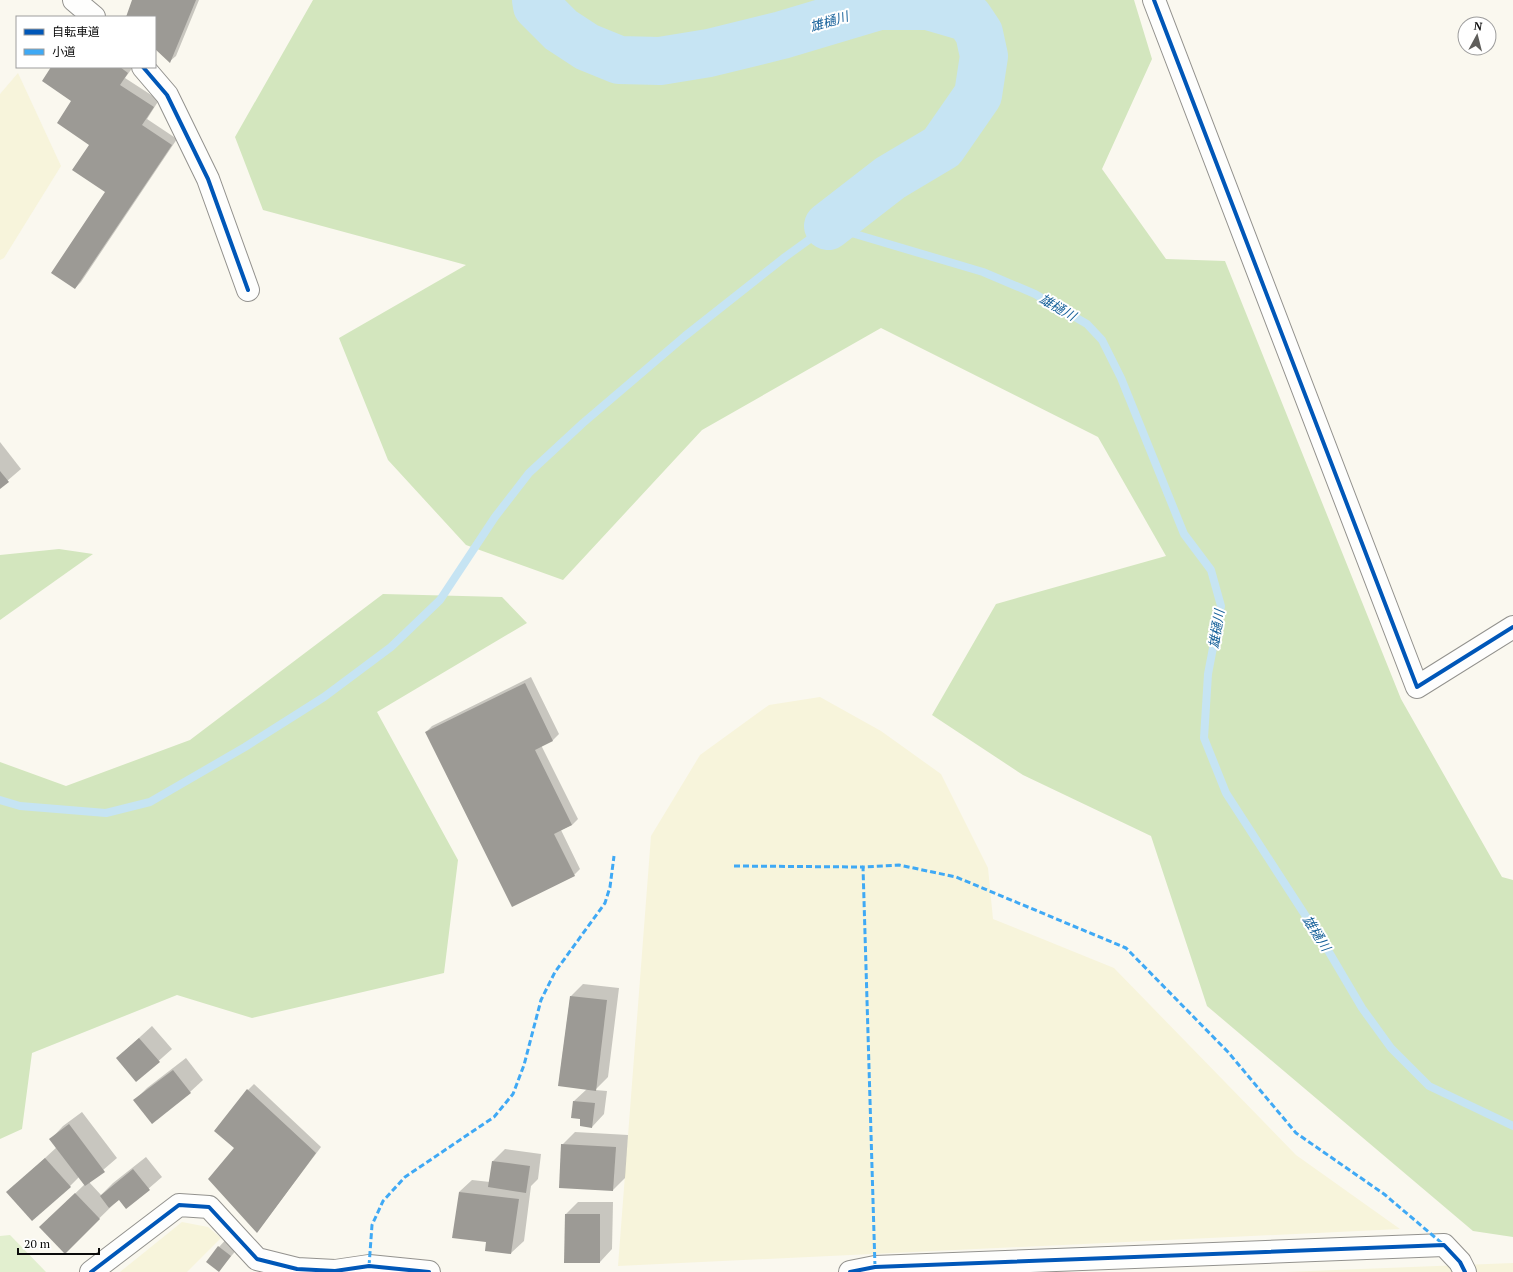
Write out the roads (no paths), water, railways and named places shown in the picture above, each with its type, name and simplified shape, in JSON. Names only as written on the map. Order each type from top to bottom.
[{"type":"street","points":[[74,0],[93,16]]},
{"type":"street","points":[[1154,0],[1418,687],[1513,627]]},
{"type":"street","points":[[144,68],[167,95],[208,179],[248,290]]},
{"type":"street","points":[[92,1272],[179,1205],[209,1207],[254,1266],[335,1271],[369,1266],[429,1272]]},
{"type":"street","points":[[850,1272],[1444,1245],[1460,1262],[1465,1272]]},
{"type":"waterway","name":"雄樋川","points":[[536,0],[537,6],[561,30],[587,47],[619,60],[660,61],[709,53],[782,35],[879,6],[928,6],[969,18],[979,33],[984,56],[978,95],[942,147],[890,178],[828,226]]},
{"type":"waterway","name":"雄樋川","points":[[0,800],[20,806],[106,813],[150,802],[245,747],[324,697],[391,647],[440,600],[495,517],[529,473],[583,423],[685,336],[785,257],[828,226],[983,272],[1035,294],[1087,324],[1102,340],[1121,378],[1184,534],[1211,570],[1221,606],[1208,674],[1204,738],[1226,793],[1329,952],[1362,1008],[1391,1048],[1429,1086],[1513,1126]]}]
